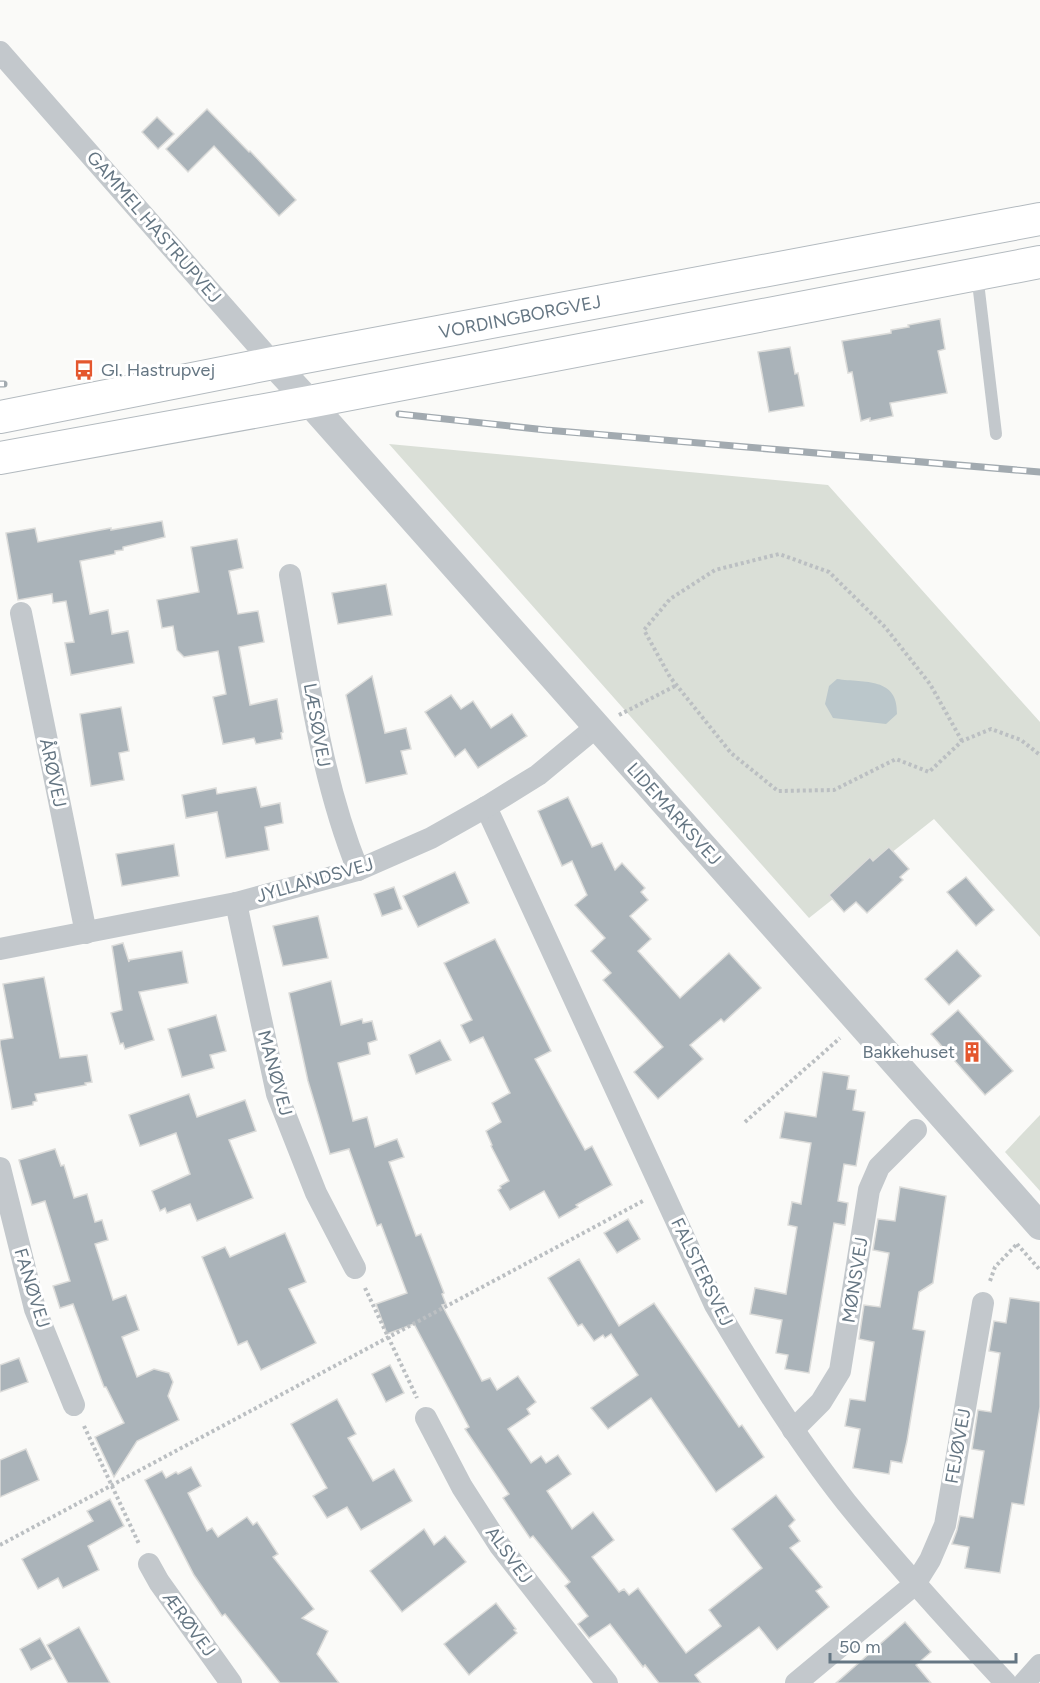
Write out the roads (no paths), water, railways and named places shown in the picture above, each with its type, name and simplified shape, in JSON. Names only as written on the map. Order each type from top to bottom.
[{"type":"main road","name":"VORDINGBORGVEJ","points":[[0,417],[273,363],[1040,219]]},
{"type":"main road","points":[[0,458],[309,402],[1040,262]]},
{"type":"street","name":"GAMMEL HASTRUPVEJ","points":[[0,52],[309,402]]},
{"type":"street","name":"LIDEMARKSVEJ","points":[[309,402],[1040,1226]]},
{"type":"street","name":"LÆSØVEJ","points":[[290,575],[327,776],[358,870]]},
{"type":"street","name":"ÅRØVEJ","points":[[21,613],[86,933]]},
{"type":"street","name":"JYLLANDSVEJ","points":[[0,949],[236,903],[358,870],[431,838],[486,807],[538,775],[596,727]]},
{"type":"street","name":"FALSTERSVEJ","points":[[486,807],[715,1305],[793,1430],[846,1501],[915,1584],[1006,1683]]},
{"type":"street","name":"MANØVEJ","points":[[236,903],[277,1094],[316,1193],[355,1268]]},
{"type":"street","name":"MØNSVEJ","points":[[793,1430],[821,1402],[840,1371],[870,1190],[879,1167],[916,1130]]},
{"type":"street","name":"FANØVEJ","points":[[0,1168],[35,1309],[74,1405]]},
{"type":"street","name":"FEJØVEJ","points":[[796,1683],[915,1584],[930,1560],[945,1525],[983,1303]]},
{"type":"street","name":"ALSVEJ","points":[[426,1418],[462,1487],[500,1546],[607,1683]]},
{"type":"street","name":"ÆRØVEJ","points":[[149,1564],[159,1582],[231,1683]]},
{"type":"street","points":[[1024,1683],[1040,1665]]},
{"type":"lane","points":[[977,274],[996,434]]},
{"type":"railway","points":[[399,414],[546,430],[1040,472]]},
{"type":"place","name":"Gl. Hastrupvej","points":[[84,370]]},
{"type":"place","name":"Bakkehuset","points":[[972,1052]]}]
